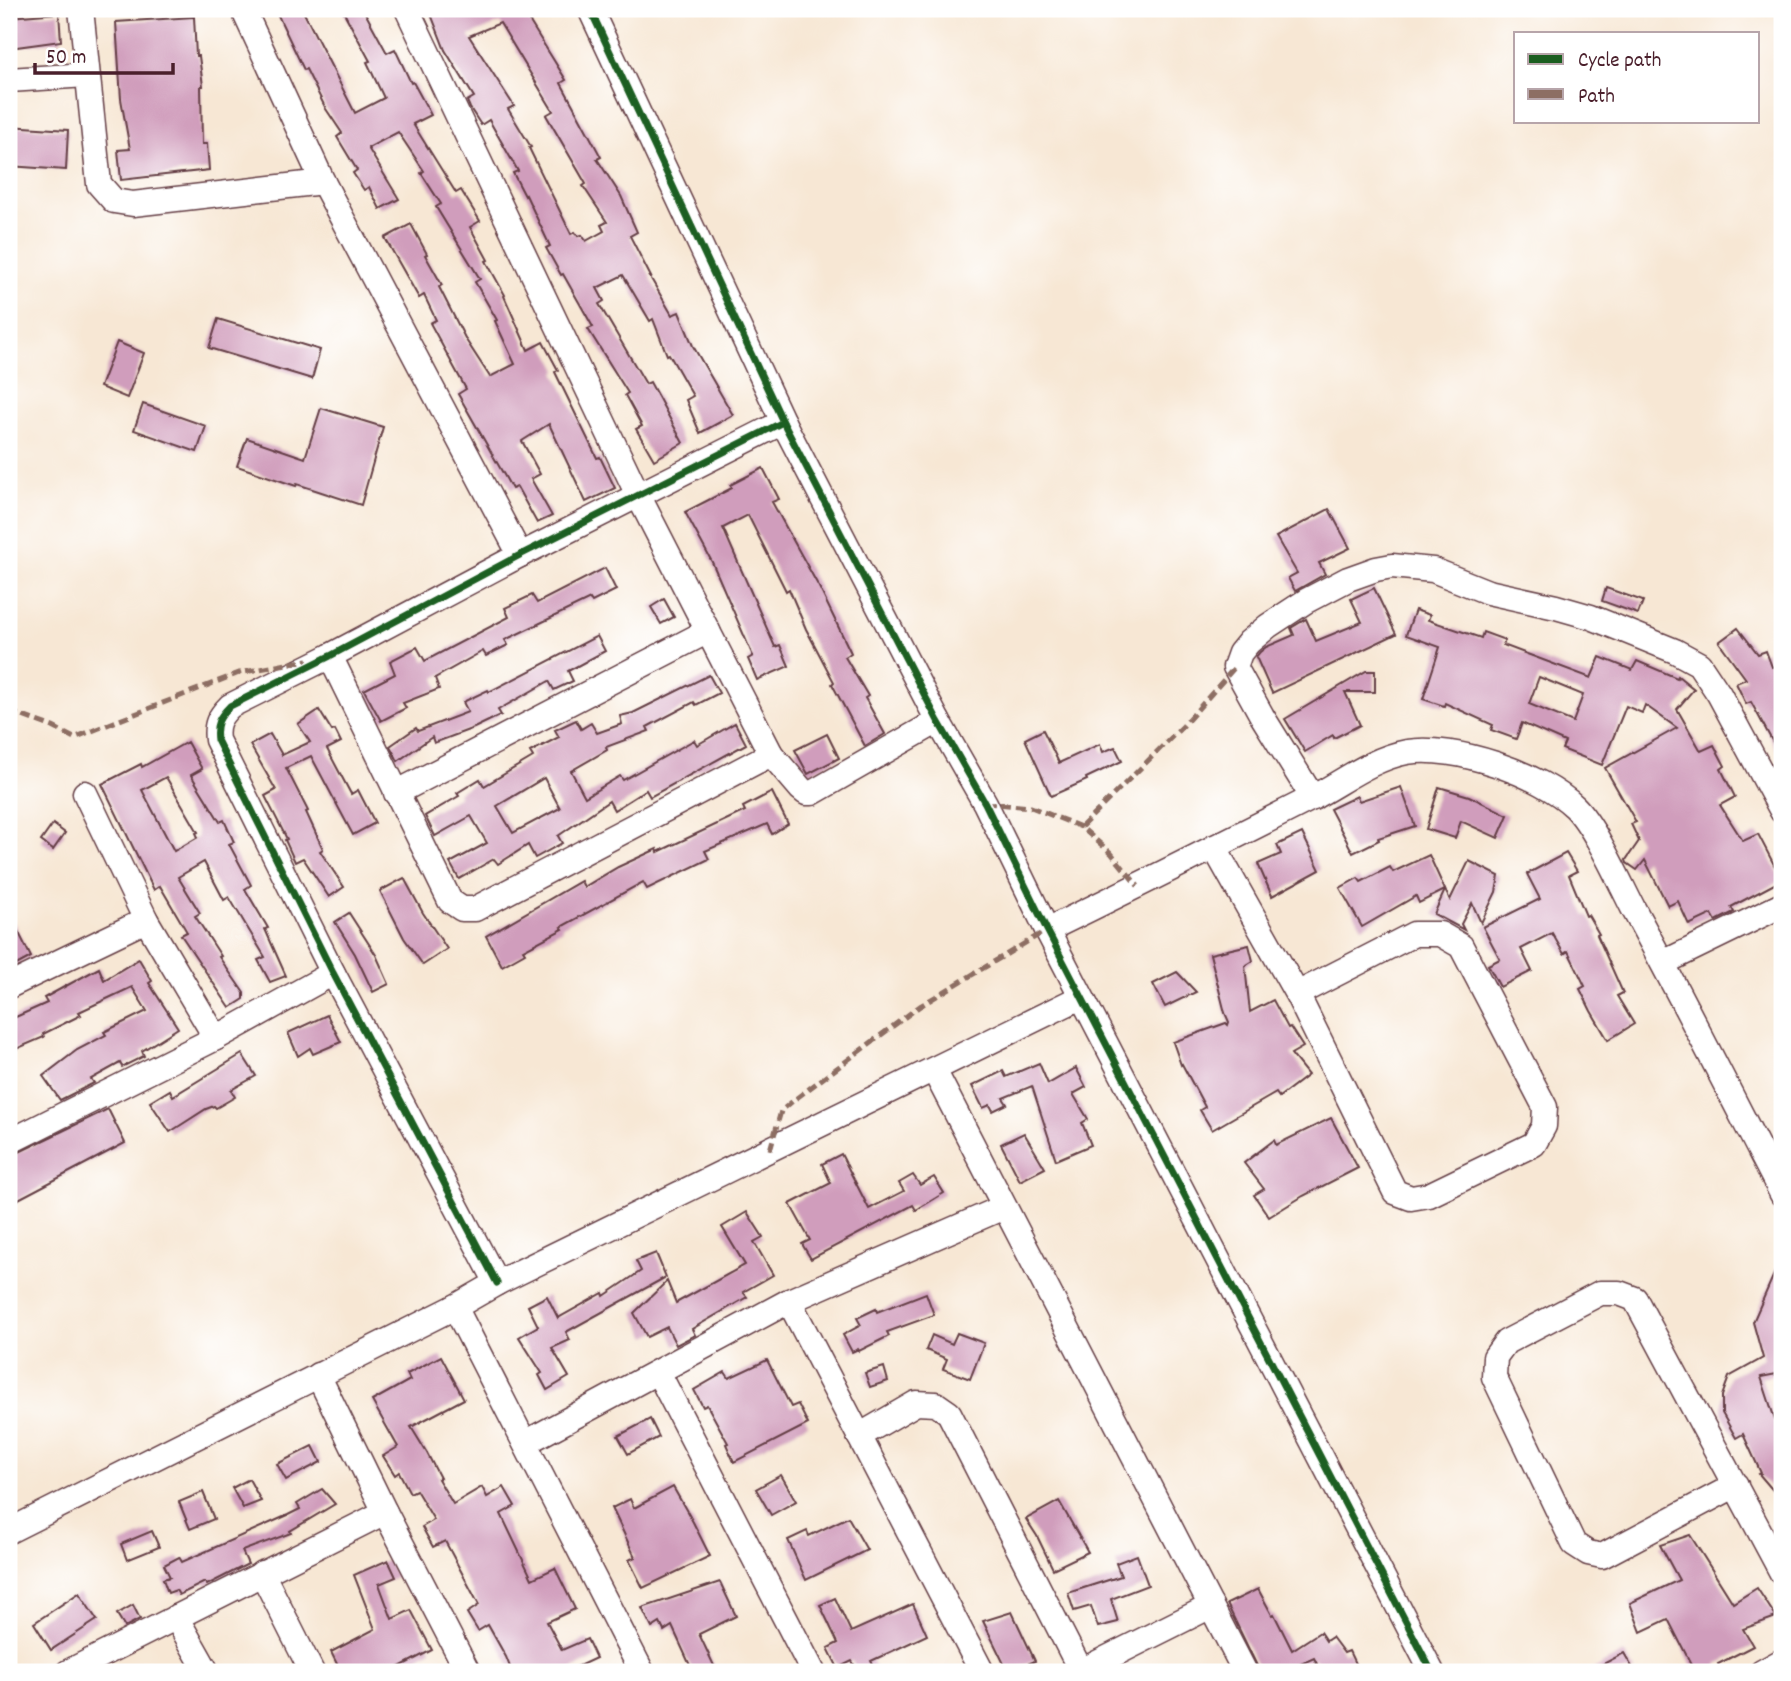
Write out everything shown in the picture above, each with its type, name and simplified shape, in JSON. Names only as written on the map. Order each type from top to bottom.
[{"type":"street","points":[[81,9],[99,184],[114,201],[133,204],[323,182]]},
{"type":"street","points":[[243,9],[323,182],[520,555]]},
{"type":"street","points":[[407,9],[638,495],[771,754],[801,789],[812,793],[938,721]]},
{"type":"street","points":[[590,9],[783,422],[938,721],[985,803],[1424,1670]]},
{"type":"street","points":[[9,80],[87,75]]},
{"type":"street","points":[[497,1283],[333,974],[216,740],[216,728],[220,716],[230,706],[783,422]]},
{"type":"street","points":[[1313,798],[1235,667],[1240,653],[1249,642],[1306,601],[1348,579],[1392,566],[1433,570],[1488,592],[1574,612],[1654,642],[1695,661],[1702,667],[1718,694],[1782,811]]},
{"type":"street","points":[[396,793],[708,631]]},
{"type":"street","points":[[330,656],[450,901],[462,909],[475,909],[771,754]]},
{"type":"street","points":[[1047,930],[1313,798],[1378,761],[1409,752],[1438,752],[1495,764],[1549,788],[1575,808],[1595,837],[1782,1194]]},
{"type":"street","points":[[85,793],[146,920],[216,1038]]},
{"type":"street","points":[[1214,847],[1297,994],[1395,1192],[1411,1198],[1429,1195],[1534,1144],[1544,1126],[1545,1107],[1461,946],[1440,934],[1414,934],[1297,994]]},
{"type":"street","points":[[1663,963],[1782,905]]},
{"type":"street","points":[[9,986],[146,920]]},
{"type":"street","points":[[9,1142],[216,1038],[333,974]]},
{"type":"street","points":[[9,1531],[455,1307],[497,1283],[1081,997]]},
{"type":"street","points":[[934,1070],[1245,1672]]},
{"type":"street","points":[[525,1443],[789,1301],[1004,1207]]},
{"type":"street","points":[[1736,1485],[1602,1556],[1588,1553],[1574,1544],[1494,1377],[1495,1357],[1506,1342],[1600,1293],[1619,1293],[1634,1299],[1736,1485],[1782,1573]]},
{"type":"street","points":[[789,1301],[982,1672]]},
{"type":"street","points":[[455,1307],[642,1672]]},
{"type":"street","points":[[658,1372],[813,1672]]},
{"type":"street","points":[[318,1375],[468,1672]]},
{"type":"street","points":[[859,1436],[916,1403],[936,1404],[949,1413],[1080,1672],[1211,1606]]},
{"type":"street","points":[[68,1672],[385,1512]]},
{"type":"street","points":[[262,1573],[312,1672]]},
{"type":"street","points":[[176,1617],[207,1672]]},
{"type":"street","points":[[1762,1672],[1782,1661]]},
{"type":"building","points":[[275,9],[302,9],[355,113],[384,98],[367,62],[370,61],[342,9],[363,9],[387,53],[395,49],[411,83],[413,82],[431,115],[413,124],[456,193],[461,190],[480,221],[470,227],[505,295],[528,350],[543,342],[597,458],[600,457],[615,488],[586,502],[549,424],[522,441],[540,474],[531,479],[552,516],[537,523],[517,487],[512,489],[458,394],[466,389],[430,323],[436,320],[424,295],[419,298],[385,238],[411,224],[466,340],[490,377],[515,364],[495,321],[497,320],[475,282],[480,279],[436,207],[441,204],[421,173],[424,171],[398,132],[368,148],[399,199],[380,209],[369,187],[364,190],[353,173],[357,170],[337,137],[342,133],[326,109],[306,69],[304,70]]},
{"type":"building","points":[[429,9],[535,9],[525,14],[566,80],[561,83],[601,157],[597,159],[621,196],[637,232],[630,236],[672,315],[679,312],[693,346],[733,415],[700,433],[686,400],[693,396],[669,354],[667,355],[653,319],[650,321],[623,275],[597,288],[604,301],[599,304],[646,384],[650,382],[683,443],[654,460],[636,429],[642,426],[625,395],[628,393],[588,329],[593,327],[546,248],[550,246],[513,173],[518,171],[489,120],[481,125],[470,108],[467,101],[474,97],[445,50]],"holes":[[[500,23],[553,111],[546,115],[586,184],[583,186],[607,222],[601,225],[604,231],[586,241],[582,235],[578,236],[575,232],[571,234],[529,148],[531,147],[508,109],[514,106],[469,36]]]},
{"type":"building","points":[[59,13],[61,41],[9,48],[9,17]]},
{"type":"building","points":[[194,17],[196,56],[199,56],[203,86],[202,144],[207,144],[209,170],[121,180],[118,150],[130,149],[121,99],[116,22]]},
{"type":"building","points":[[9,126],[68,130],[66,170],[9,166]]},
{"type":"building","points":[[218,319],[320,350],[312,379],[209,348]]},
{"type":"building","points":[[117,342],[144,353],[127,398],[100,387]]},
{"type":"building","points":[[143,404],[206,426],[197,452],[134,430]]},
{"type":"building","points":[[321,408],[383,427],[361,505],[237,466],[247,438],[305,458]]},
{"type":"building","points":[[763,468],[779,499],[772,502],[819,587],[851,653],[845,657],[868,696],[865,698],[885,734],[865,746],[832,684],[834,682],[806,629],[789,589],[786,591],[748,515],[723,528],[775,647],[780,645],[789,666],[757,680],[748,659],[753,656],[712,562],[685,512],[732,488],[730,485]]},
{"type":"building","points":[[1329,509],[1350,548],[1319,563],[1325,574],[1295,591],[1288,578],[1297,573],[1276,537]]},
{"type":"building","points":[[605,568],[616,590],[592,602],[590,599],[505,640],[508,645],[486,656],[483,651],[435,678],[439,689],[403,703],[406,708],[381,721],[364,690],[395,674],[390,661],[417,647],[425,661],[509,617],[505,608],[532,595],[537,603]]},
{"type":"building","points":[[1374,588],[1396,634],[1272,693],[1256,657],[1260,652],[1294,635],[1291,628],[1306,619],[1316,641],[1362,622],[1351,599]]},
{"type":"building","points":[[1606,588],[1643,601],[1638,614],[1602,601]]},
{"type":"building","points":[[664,599],[674,617],[661,624],[651,607]]},
{"type":"building","points":[[1415,610],[1430,615],[1428,620],[1481,638],[1483,632],[1505,640],[1503,645],[1591,678],[1600,657],[1632,670],[1637,661],[1677,678],[1678,676],[1694,689],[1677,709],[1701,751],[1714,745],[1725,766],[1721,769],[1735,797],[1720,805],[1743,841],[1758,834],[1782,880],[1731,907],[1734,912],[1716,921],[1712,914],[1689,925],[1678,901],[1668,906],[1645,860],[1637,870],[1627,863],[1626,860],[1639,841],[1631,824],[1636,822],[1605,768],[1677,728],[1645,705],[1642,713],[1626,706],[1602,765],[1562,749],[1565,742],[1522,723],[1516,739],[1491,730],[1493,725],[1445,703],[1444,706],[1423,699],[1440,647],[1406,635]],"holes":[[[1539,677],[1583,695],[1573,722],[1529,704]]]},
{"type":"building","points":[[1738,628],[1758,654],[1766,651],[1772,667],[1778,665],[1782,675],[1782,759],[1751,702],[1746,704],[1736,683],[1746,679],[1719,642]]},
{"type":"building","points":[[597,636],[605,651],[568,671],[573,681],[554,690],[549,681],[498,710],[501,715],[434,743],[432,737],[398,761],[390,746],[416,728],[418,731],[468,712],[463,702],[488,690],[489,692]]},
{"type":"building","points":[[1366,671],[1375,671],[1375,692],[1345,692],[1360,725],[1334,738],[1333,735],[1305,752],[1285,719]]},
{"type":"building","points":[[709,675],[719,693],[696,705],[694,702],[647,727],[649,731],[606,747],[607,750],[571,771],[585,797],[620,776],[623,780],[694,740],[697,745],[735,723],[746,744],[650,797],[646,790],[614,810],[609,801],[558,836],[562,843],[535,858],[528,845],[498,864],[494,859],[459,879],[450,863],[487,843],[471,816],[435,836],[425,816],[459,796],[457,793],[480,779],[484,786],[533,757],[530,752],[559,737],[555,730],[576,720],[581,729],[591,723],[597,733],[622,724],[620,716],[633,713]],"holes":[[[544,778],[560,808],[513,833],[497,806]]]},
{"type":"building","points":[[319,710],[341,742],[327,749],[351,794],[358,790],[375,823],[353,835],[311,756],[286,768],[308,811],[306,812],[323,849],[320,851],[344,887],[329,897],[303,858],[295,862],[285,840],[287,839],[265,796],[276,790],[250,745],[270,734],[282,755],[310,742],[298,724]]},
{"type":"building","points":[[1043,730],[1059,763],[1100,744],[1103,752],[1115,747],[1122,761],[1051,796],[1025,739]]},
{"type":"building","points":[[827,734],[839,758],[808,774],[795,750]]},
{"type":"building","points":[[187,742],[202,769],[191,775],[220,822],[224,820],[234,842],[229,844],[251,885],[245,889],[268,928],[265,929],[286,976],[270,982],[258,960],[265,957],[229,897],[224,900],[204,862],[178,877],[200,913],[195,916],[244,993],[244,999],[230,1008],[181,935],[187,932],[160,886],[154,890],[102,784],[141,764],[142,767]],"holes":[[[166,777],[198,832],[198,837],[174,851],[142,790]]]},
{"type":"building","points":[[1401,787],[1415,826],[1378,838],[1379,840],[1353,853],[1330,809],[1357,796],[1359,801]]},
{"type":"building","points":[[1439,787],[1469,796],[1508,815],[1498,838],[1461,821],[1455,838],[1426,829]]},
{"type":"building","points":[[772,792],[788,824],[772,834],[767,824],[705,851],[709,859],[647,889],[643,882],[561,927],[563,929],[523,950],[525,953],[502,966],[486,936],[581,881],[584,887],[618,867],[657,849],[658,852],[745,811],[743,807]]},
{"type":"building","points":[[53,824],[65,833],[53,850],[41,841]]},
{"type":"building","points":[[1302,833],[1320,870],[1272,896],[1258,864],[1281,854],[1277,845]]},
{"type":"building","points":[[1566,853],[1577,871],[1569,875],[1586,916],[1588,915],[1599,934],[1597,935],[1623,993],[1617,996],[1634,1024],[1608,1040],[1580,989],[1585,986],[1568,951],[1564,954],[1552,933],[1521,949],[1532,971],[1500,987],[1488,965],[1500,959],[1483,927],[1540,899],[1527,874]]},
{"type":"building","points":[[1429,855],[1445,890],[1419,903],[1416,896],[1362,927],[1340,888],[1358,878],[1361,882],[1390,867],[1393,872]]},
{"type":"building","points":[[1469,861],[1499,876],[1496,892],[1481,923],[1472,903],[1461,924],[1464,930],[1434,914],[1445,890],[1450,900]]},
{"type":"building","points":[[404,878],[447,949],[423,965],[404,938],[380,891]]},
{"type":"building","points":[[9,913],[31,957],[9,969]]},
{"type":"building","points":[[349,913],[376,955],[389,984],[373,992],[355,954],[335,922]]},
{"type":"building","points":[[1249,945],[1253,961],[1245,966],[1250,1012],[1273,1000],[1288,1028],[1290,1027],[1303,1047],[1291,1054],[1308,1075],[1279,1097],[1276,1093],[1212,1130],[1200,1110],[1205,1107],[1181,1065],[1173,1042],[1226,1023],[1228,1025],[1210,954]]},
{"type":"building","points":[[139,959],[152,981],[149,983],[178,1028],[142,1051],[144,1056],[122,1067],[120,1063],[91,1079],[94,1083],[60,1100],[43,1076],[77,1050],[106,1035],[104,1032],[147,1011],[132,987],[79,1012],[81,1015],[43,1034],[44,1037],[9,1052],[9,1020],[47,1003],[44,998],[99,968],[104,980]]},
{"type":"building","points":[[1177,972],[1196,992],[1165,1007],[1153,984]]},
{"type":"building","points":[[327,1015],[341,1042],[313,1054],[310,1048],[298,1056],[288,1033]]},
{"type":"building","points":[[242,1054],[256,1076],[231,1090],[235,1097],[216,1108],[214,1106],[206,1109],[170,1132],[150,1102],[170,1090],[173,1096]]},
{"type":"building","points":[[1039,1063],[1048,1084],[1076,1068],[1086,1087],[1073,1094],[1088,1119],[1082,1123],[1091,1145],[1056,1160],[1032,1086],[1003,1098],[1007,1104],[993,1111],[990,1105],[983,1108],[972,1086],[1003,1071],[1006,1077]]},
{"type":"building","points":[[108,1109],[125,1143],[9,1204],[9,1157]]},
{"type":"building","points":[[1331,1118],[1358,1168],[1269,1217],[1254,1195],[1264,1189],[1244,1163],[1274,1140],[1276,1145]]},
{"type":"building","points":[[1024,1133],[1045,1168],[1020,1181],[1001,1144]]},
{"type":"building","points":[[841,1154],[869,1209],[904,1191],[899,1183],[913,1175],[920,1185],[934,1177],[944,1193],[916,1210],[913,1205],[811,1259],[802,1244],[810,1240],[790,1204],[831,1183],[822,1164]]},
{"type":"building","points":[[747,1212],[763,1237],[754,1242],[773,1275],[743,1292],[747,1297],[692,1329],[695,1335],[676,1345],[667,1327],[647,1337],[634,1313],[667,1281],[676,1303],[745,1265],[722,1227]]},
{"type":"building","points":[[656,1253],[666,1277],[566,1332],[570,1340],[552,1348],[569,1377],[547,1390],[539,1375],[542,1373],[519,1337],[538,1326],[528,1306],[547,1296],[558,1318],[603,1293],[604,1296],[641,1271],[636,1261]]},
{"type":"building","points":[[1782,1256],[1782,1373],[1761,1377],[1777,1426],[1782,1424],[1782,1501],[1759,1474],[1761,1473],[1743,1434],[1736,1438],[1722,1413],[1722,1396],[1729,1377],[1763,1358],[1753,1322]]},
{"type":"building","points":[[926,1293],[934,1315],[887,1332],[889,1336],[852,1352],[843,1335],[861,1325],[857,1318]]},
{"type":"building","points":[[957,1333],[984,1343],[970,1379],[943,1369],[947,1359],[926,1350],[932,1335],[952,1344]]},
{"type":"building","points":[[441,1356],[464,1399],[411,1427],[453,1504],[482,1487],[487,1497],[504,1487],[515,1506],[501,1514],[532,1579],[555,1568],[575,1609],[547,1622],[562,1650],[587,1639],[596,1658],[566,1672],[512,1672],[488,1625],[478,1631],[467,1613],[479,1605],[445,1541],[433,1547],[422,1527],[434,1520],[416,1490],[410,1493],[399,1472],[395,1475],[383,1456],[398,1447],[372,1401],[410,1380],[407,1374]]},
{"type":"building","points":[[767,1360],[791,1407],[798,1404],[808,1424],[734,1462],[726,1444],[728,1443],[707,1405],[703,1407],[694,1390],[725,1372],[729,1378]]},
{"type":"building","points":[[884,1367],[888,1381],[870,1387],[865,1373]]},
{"type":"building","points":[[650,1419],[659,1437],[628,1454],[618,1436]]},
{"type":"building","points":[[313,1446],[321,1462],[286,1480],[277,1464]]},
{"type":"building","points":[[781,1475],[796,1501],[771,1515],[756,1489]]},
{"type":"building","points":[[249,1479],[261,1501],[243,1508],[232,1488]]},
{"type":"building","points":[[673,1487],[710,1556],[643,1588],[629,1560],[635,1557],[612,1508],[630,1499],[634,1508]]},
{"type":"building","points":[[322,1489],[335,1504],[290,1531],[291,1533],[242,1551],[248,1564],[207,1585],[205,1582],[179,1595],[176,1590],[168,1593],[163,1579],[170,1577],[164,1565],[179,1557],[182,1562],[288,1515],[300,1509],[297,1504]]},
{"type":"building","points":[[203,1492],[214,1519],[190,1529],[179,1502]]},
{"type":"building","points":[[1059,1501],[1088,1552],[1053,1569],[1026,1519]]},
{"type":"building","points":[[848,1517],[867,1550],[806,1580],[788,1540],[807,1531],[809,1536]]},
{"type":"building","points":[[152,1531],[159,1547],[127,1560],[121,1544]]},
{"type":"building","points":[[1690,1535],[1733,1603],[1757,1588],[1776,1617],[1743,1629],[1753,1646],[1718,1664],[1719,1666],[1710,1672],[1695,1672],[1668,1619],[1641,1632],[1630,1603],[1679,1580],[1660,1545]]},
{"type":"building","points":[[1137,1555],[1148,1585],[1111,1599],[1118,1622],[1098,1627],[1091,1606],[1074,1611],[1068,1593],[1121,1576],[1116,1563]]},
{"type":"building","points":[[388,1560],[396,1577],[379,1584],[392,1619],[411,1610],[432,1650],[390,1672],[341,1672],[331,1652],[375,1629],[354,1575]]},
{"type":"building","points":[[720,1582],[736,1616],[699,1634],[717,1672],[693,1672],[672,1626],[664,1631],[660,1623],[652,1628],[642,1608]]},
{"type":"building","points":[[1258,1589],[1292,1650],[1320,1632],[1326,1641],[1332,1637],[1344,1653],[1349,1651],[1359,1672],[1321,1672],[1314,1658],[1283,1672],[1260,1672],[1227,1604]]},
{"type":"building","points":[[79,1593],[97,1620],[51,1650],[34,1623]]},
{"type":"building","points":[[835,1598],[851,1632],[913,1604],[927,1635],[871,1661],[877,1672],[858,1672],[852,1661],[838,1668],[828,1648],[838,1643],[820,1605]]},
{"type":"building","points":[[133,1605],[140,1619],[125,1627],[117,1614]]},
{"type":"building","points":[[1012,1612],[1035,1661],[1008,1672],[983,1621]]},
{"type":"building","points":[[1624,1653],[1635,1672],[1588,1672]]},
{"type":"marked path","points":[[9,711],[53,727],[74,738],[239,673],[308,660]]},
{"type":"marked path","points":[[1081,827],[1183,726],[1235,667]]},
{"type":"marked path","points":[[985,803],[1031,807],[1081,827],[1111,853],[1138,886]]},
{"type":"marked path","points":[[770,1150],[781,1111],[794,1100],[920,1006],[1047,930]]},
{"type":"cycle path","points":[[590,9],[783,422],[938,721],[985,803],[1047,930],[1432,1672]]},
{"type":"cycle path","points":[[497,1283],[333,973],[217,740],[219,721],[230,706],[783,422]]}]
